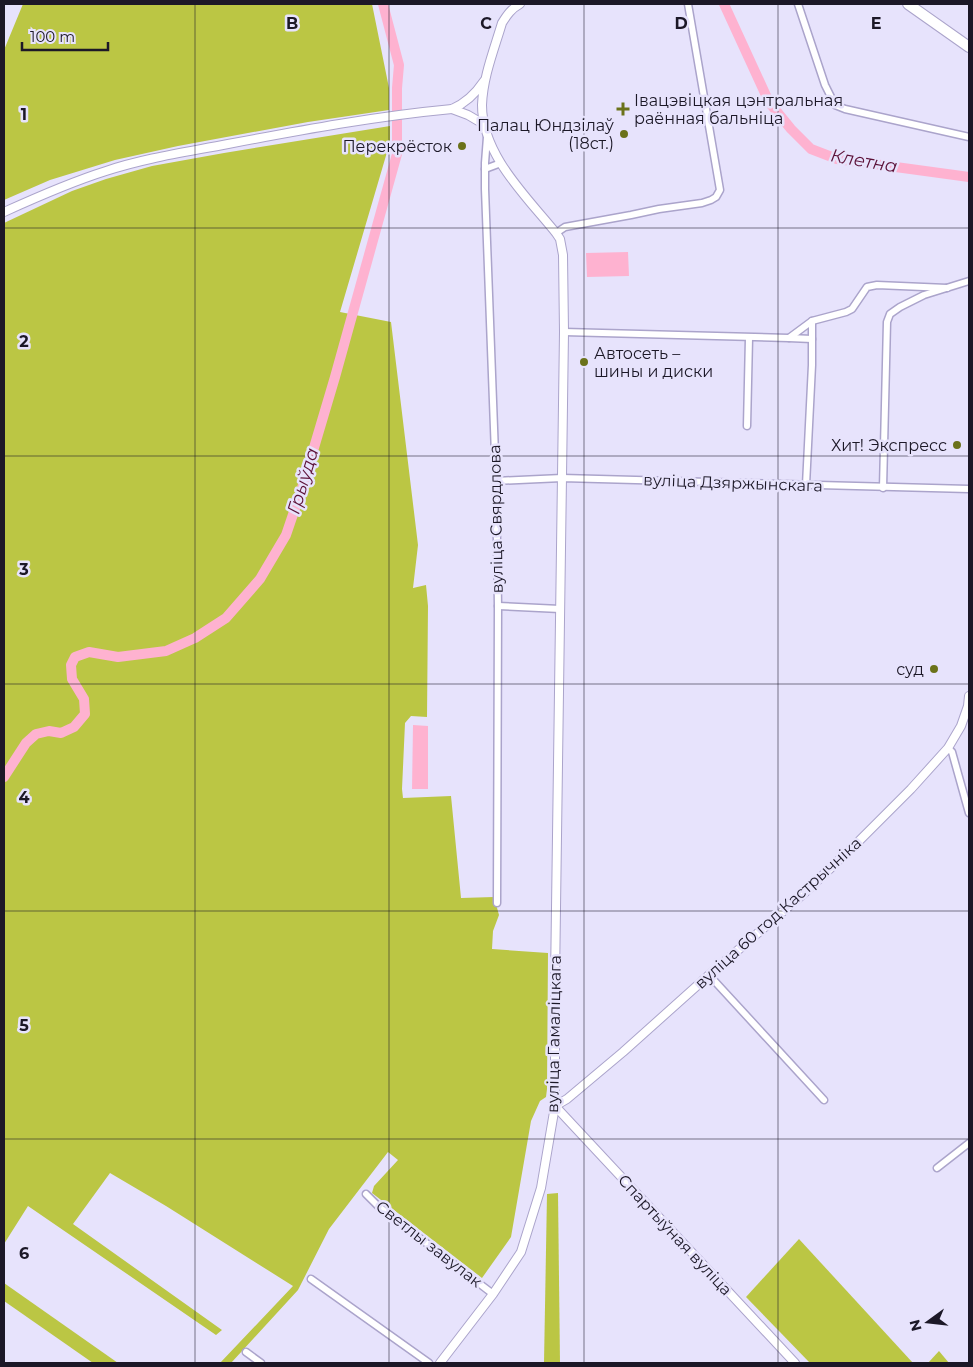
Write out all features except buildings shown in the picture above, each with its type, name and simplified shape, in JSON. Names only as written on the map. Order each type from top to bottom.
[{"type":"main road","points":[[908,4],[969,47]]},
{"type":"street","points":[[4,212],[106,171],[148,160],[265,137],[364,120],[452,109],[460,106],[469,99],[486,78],[502,23],[507,15],[520,4]]},
{"type":"street","points":[[556,232],[565,227],[631,216],[659,209],[702,203],[716,197],[720,190],[688,4]]},
{"type":"street","points":[[798,4],[825,85],[835,105],[845,109],[969,137]]},
{"type":"street","name":"вуліца Свярдлова","points":[[486,78],[482,106],[488,136],[501,164],[556,232],[560,239],[563,255],[564,332],[557,825]]},
{"type":"street","points":[[452,109],[468,115],[485,125]]},
{"type":"street","name":"вуліца Свярдлова","points":[[488,136],[485,169],[496,481],[498,606],[497,902]]},
{"type":"street","points":[[485,169],[501,164]]},
{"type":"street","points":[[883,488],[887,322],[890,314],[924,295],[969,281]]},
{"type":"street","points":[[789,338],[812,321],[852,309],[866,287],[877,285],[947,288]]},
{"type":"street","points":[[806,485],[812,365],[812,321]]},
{"type":"street","points":[[564,332],[812,339]]},
{"type":"street","points":[[747,426],[749,338]]},
{"type":"street","name":"вуліца Дзяржынскага","points":[[496,481],[562,478],[969,489]]},
{"type":"street","points":[[498,606],[560,609]]},
{"type":"street","name":"вуліца 60 год Кастрычніка","points":[[555,1106],[623,1052],[801,896],[857,843],[911,789],[948,748],[961,726],[968,706],[969,696]]},
{"type":"street","points":[[948,748],[952,752],[969,813]]},
{"type":"street","name":"вуліца Гамаліцкага","points":[[440,1363],[493,1294],[521,1252],[541,1188],[555,1106],[557,825]]},
{"type":"street","points":[[710,974],[824,1100]]},
{"type":"street","name":"Спартыўная вуліца","points":[[555,1106],[795,1363]]},
{"type":"street","points":[[937,1168],[969,1143]]},
{"type":"street","name":"Светлы завулак","points":[[366,1194],[379,1207],[493,1294]]},
{"type":"street","points":[[311,1279],[429,1363]]},
{"type":"street","points":[[246,1352],[261,1363]]},
{"type":"green space","points":[[23,4],[372,4],[389,88],[389,110],[308,122],[178,146],[115,160],[50,180],[4,200],[4,50]]},
{"type":"green space","points":[[390,126],[390,142],[340,312],[391,322],[418,545],[413,588],[426,585],[428,606],[427,717],[411,716],[405,723],[403,798],[451,796],[461,898],[494,897],[499,915],[493,931],[492,949],[548,953],[546,1097],[540,1101],[531,1121],[511,1237],[482,1278],[372,1193],[374,1186],[398,1160],[388,1152],[329,1229],[298,1290],[231,1363],[220,1363],[293,1286],[110,1173],[73,1224],[222,1330],[216,1335],[28,1206],[4,1244],[4,223],[72,191],[152,166]]},
{"type":"green space","points":[[558,1193],[560,1363],[544,1363],[547,1194]]},
{"type":"green space","points":[[799,1239],[913,1363],[810,1363],[746,1297]]},
{"type":"green space","points":[[4,1283],[118,1363],[93,1363],[4,1301]]},
{"type":"green space","points":[[939,1351],[949,1363],[928,1363]]},
{"type":"shaded area","points":[[628,252],[629,276],[587,277],[586,253]]},
{"type":"shaded area","points":[[413,725],[428,726],[428,789],[412,789]]},
{"type":"waterway","name":"Грыўда","points":[[4,777],[26,743],[36,734],[49,731],[61,733],[74,727],[85,714],[84,699],[72,679],[71,665],[75,657],[89,652],[118,657],[166,651],[195,638],[226,618],[260,579],[286,535],[335,377],[397,154],[399,65],[383,4]]},
{"type":"waterway","name":"Клетна","points":[[724,4],[769,102],[791,129],[811,149],[837,159],[969,177]]},
{"type":"place","name":"Івацэвіцкая цэнтральная раённая бальніца","points":[[623,109]]},
{"type":"place","name":"Палац Юндзілаў (18ст.)","points":[[624,134]]},
{"type":"place","name":"Перекрёсток","points":[[462,146]]},
{"type":"place","name":"Автосеть – шины и диски","points":[[584,362]]},
{"type":"place","name":"Хит! Экспресс","points":[[957,445]]},
{"type":"place","name":"суд","points":[[934,669]]}]
